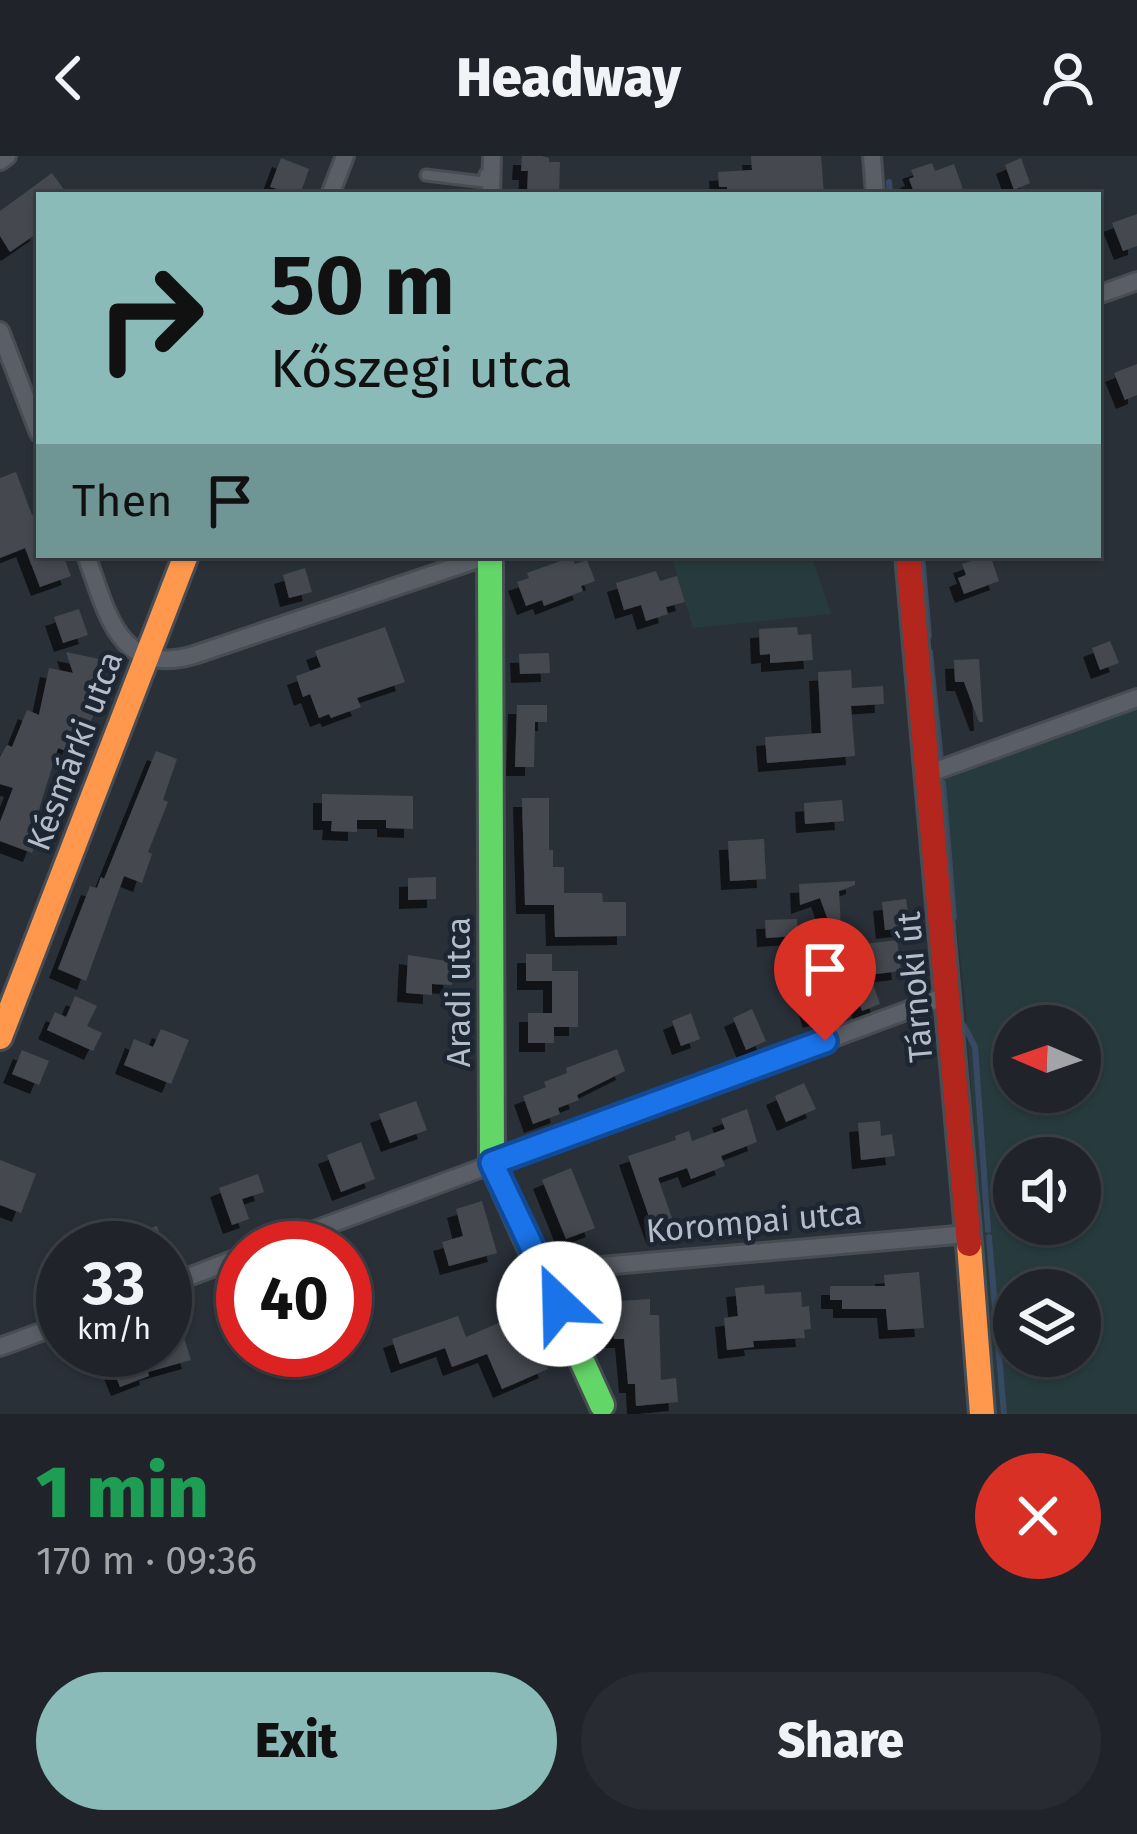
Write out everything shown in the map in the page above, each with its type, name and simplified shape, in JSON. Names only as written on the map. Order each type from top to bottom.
[{"type":"street","points":[[331,192],[345,156]]},
{"type":"street","points":[[490,156],[491,192]]},
{"type":"street","points":[[872,156],[875,192]]},
{"type":"street","points":[[1101,294],[1137,281]]},
{"type":"street","points":[[0,331],[36,425]]},
{"type":"street","points":[[87,558],[122,639],[145,658],[163,661],[194,655],[481,558]]},
{"type":"street","name":"Késmárki utca","points":[[0,1037],[185,558]]},
{"type":"street","name":"Aradi utca","points":[[490,558],[492,1163],[602,1405]]},
{"type":"street","name":"Tárnoki út","points":[[908,558],[982,1414]]},
{"type":"street","points":[[927,774],[1137,698]]},
{"type":"street","points":[[338,1221],[949,995]]},
{"type":"street","name":"Korompai utca","points":[[544,1271],[968,1234]]},
{"type":"street","points":[[0,1347],[36,1334]]},
{"type":"lane","points":[[426,175],[484,182],[490,156]]},
{"type":"green space","points":[[672,558],[812,558],[831,614],[693,628]]},
{"type":"green space","points":[[1137,708],[1137,1414],[993,1414],[965,998],[939,777]]},
{"type":"building","points":[[522,156],[560,162],[559,192],[527,192],[528,171],[521,171]]},
{"type":"building","points":[[751,156],[821,156],[824,192],[727,192],[727,187],[719,187],[718,172],[752,170]]},
{"type":"building","points":[[281,158],[309,169],[301,192],[270,187]]},
{"type":"building","points":[[1021,158],[1030,183],[1014,190],[1005,165]]},
{"type":"building","points":[[932,163],[935,171],[954,164],[964,192],[914,192],[911,170]]},
{"type":"building","points":[[52,173],[66,192],[36,192],[36,234],[10,252],[0,236],[0,211]]},
{"type":"building","points":[[1137,214],[1137,246],[1123,251],[1112,223]]},
{"type":"building","points":[[1137,364],[1137,395],[1125,400],[1114,373]]},
{"type":"building","points":[[16,472],[32,515],[36,514],[36,558],[64,558],[71,576],[40,587],[25,548],[0,558],[0,478]]},
{"type":"building","points":[[572,558],[575,564],[587,560],[595,581],[581,586],[583,591],[544,606],[542,600],[526,606],[517,582],[529,578],[527,573]]},
{"type":"building","points":[[991,558],[999,581],[964,594],[958,578],[966,575],[962,564]]},
{"type":"building","points":[[305,568],[312,592],[289,598],[283,575]]},
{"type":"building","points":[[656,571],[660,581],[677,576],[685,602],[666,607],[668,614],[646,621],[641,605],[624,610],[616,583]]},
{"type":"building","points":[[79,609],[88,635],[63,643],[54,617]]},
{"type":"building","points":[[385,627],[405,682],[357,698],[361,707],[319,718],[310,694],[303,697],[296,676],[321,667],[315,651]]},
{"type":"building","points":[[797,627],[798,635],[811,634],[813,660],[770,663],[770,654],[760,655],[759,629]]},
{"type":"building","points":[[1110,641],[1119,663],[1100,670],[1092,648]]},
{"type":"building","points":[[66,652],[99,659],[94,682],[101,684],[96,710],[82,740],[75,737],[69,752],[58,748],[37,816],[45,819],[32,853],[0,841],[0,822],[13,788],[0,784],[0,757],[7,745],[12,747],[27,710],[39,715],[49,668],[73,673]]},
{"type":"building","points":[[549,653],[550,673],[520,674],[519,654]]},
{"type":"building","points":[[979,659],[983,722],[979,722],[964,682],[955,682],[954,660]]},
{"type":"building","points":[[851,670],[852,688],[883,686],[884,704],[851,706],[855,756],[767,763],[765,737],[821,733],[818,672]]},
{"type":"building","points":[[517,705],[547,705],[547,722],[535,722],[534,767],[515,767]]},
{"type":"building","points":[[156,751],[177,759],[163,800],[168,802],[148,852],[152,854],[142,883],[124,876],[86,981],[58,969],[90,886],[97,888],[104,879]]},
{"type":"building","points":[[322,794],[413,796],[413,829],[386,828],[386,820],[357,820],[357,832],[331,831],[332,821],[322,821]]},
{"type":"building","points":[[522,798],[549,798],[549,850],[553,850],[553,867],[564,867],[564,893],[602,893],[603,902],[626,902],[626,936],[555,937],[554,905],[525,905]]},
{"type":"building","points":[[842,800],[844,821],[805,824],[804,803]]},
{"type":"building","points":[[764,839],[766,879],[730,881],[728,841]]},
{"type":"building","points":[[436,877],[436,899],[408,900],[408,878]]},
{"type":"building","points":[[855,881],[839,891],[842,947],[838,948],[820,898],[800,905],[799,884]]},
{"type":"building","points":[[906,899],[910,927],[885,930],[882,902]]},
{"type":"building","points":[[797,919],[798,936],[766,938],[765,920]]},
{"type":"building","points":[[897,940],[901,971],[860,976],[856,945]]},
{"type":"building","points":[[526,954],[552,954],[552,971],[578,971],[578,1027],[554,1027],[554,1043],[528,1043],[528,1013],[552,1013],[552,981],[526,981]]},
{"type":"building","points":[[408,955],[453,962],[452,985],[432,984],[432,995],[406,993]]},
{"type":"building","points":[[870,975],[880,1004],[862,1011],[851,982]]},
{"type":"building","points":[[824,990],[831,1013],[812,1019],[805,997]]},
{"type":"building","points":[[75,996],[97,1006],[87,1026],[102,1033],[93,1051],[47,1030],[55,1012],[66,1017]]},
{"type":"building","points":[[752,1009],[766,1041],[746,1050],[733,1018]]},
{"type":"building","points":[[691,1013],[700,1039],[681,1046],[672,1021]]},
{"type":"building","points":[[161,1029],[189,1040],[171,1084],[124,1065],[134,1039],[153,1047]]},
{"type":"building","points":[[617,1049],[625,1071],[577,1095],[579,1100],[558,1108],[560,1114],[533,1124],[523,1096],[546,1087],[544,1082],[567,1073],[566,1068]]},
{"type":"building","points":[[22,1050],[49,1061],[39,1085],[12,1074]]},
{"type":"building","points":[[804,1083],[816,1109],[786,1122],[775,1096]]},
{"type":"building","points":[[416,1101],[427,1130],[390,1143],[379,1114]]},
{"type":"building","points":[[747,1109],[757,1142],[721,1156],[725,1166],[691,1179],[687,1168],[658,1178],[675,1227],[655,1234],[628,1156],[689,1131],[692,1141],[725,1129],[721,1119]]},
{"type":"building","points":[[880,1121],[881,1136],[892,1134],[895,1156],[861,1160],[858,1123]]},
{"type":"building","points":[[361,1142],[375,1179],[341,1192],[327,1155]]},
{"type":"building","points":[[0,1160],[36,1174],[21,1213],[0,1205]]},
{"type":"building","points":[[571,1168],[595,1228],[566,1239],[542,1180]]},
{"type":"building","points":[[258,1174],[264,1192],[242,1199],[249,1219],[231,1221],[219,1188]]},
{"type":"building","points":[[482,1201],[497,1253],[449,1266],[442,1242],[463,1236],[456,1209]]},
{"type":"building","points":[[919,1272],[924,1328],[888,1330],[886,1309],[842,1309],[842,1300],[830,1300],[830,1286],[885,1286],[884,1275]]},
{"type":"building","points":[[764,1285],[765,1294],[801,1292],[802,1307],[809,1306],[811,1329],[804,1330],[805,1338],[753,1341],[754,1347],[727,1350],[724,1318],[738,1316],[735,1288]]},
{"type":"building","points":[[650,1299],[650,1315],[659,1315],[661,1380],[676,1378],[678,1402],[636,1406],[635,1384],[628,1384],[624,1339],[614,1339],[613,1323],[605,1323],[604,1302]]},
{"type":"building","points":[[522,1313],[548,1369],[502,1389],[487,1354],[452,1367],[445,1348],[400,1364],[392,1339],[458,1316],[466,1337]]},
{"type":"building","points":[[116,1377],[146,1377],[120,1387]]},
{"type":"waterway","points":[[889,182],[890,192]]},
{"type":"waterway","points":[[922,558],[929,636]]},
{"type":"waterway","points":[[930,652],[941,761]]},
{"type":"waterway","points":[[943,783],[954,917]]},
{"type":"waterway","points":[[964,1026],[975,1047],[988,1230]]},
{"type":"waterway","points":[[989,1237],[1004,1414]]},
{"type":"traffic: fast","points":[[490,558],[492,1163],[602,1405]]},
{"type":"traffic: slow","points":[[0,1037],[185,558]]},
{"type":"traffic: slow","points":[[969,1244],[982,1414]]},
{"type":"traffic: jam","points":[[908,558],[969,1244]]},
{"type":"route","points":[[559,1304],[492,1163],[825,1041]]}]
